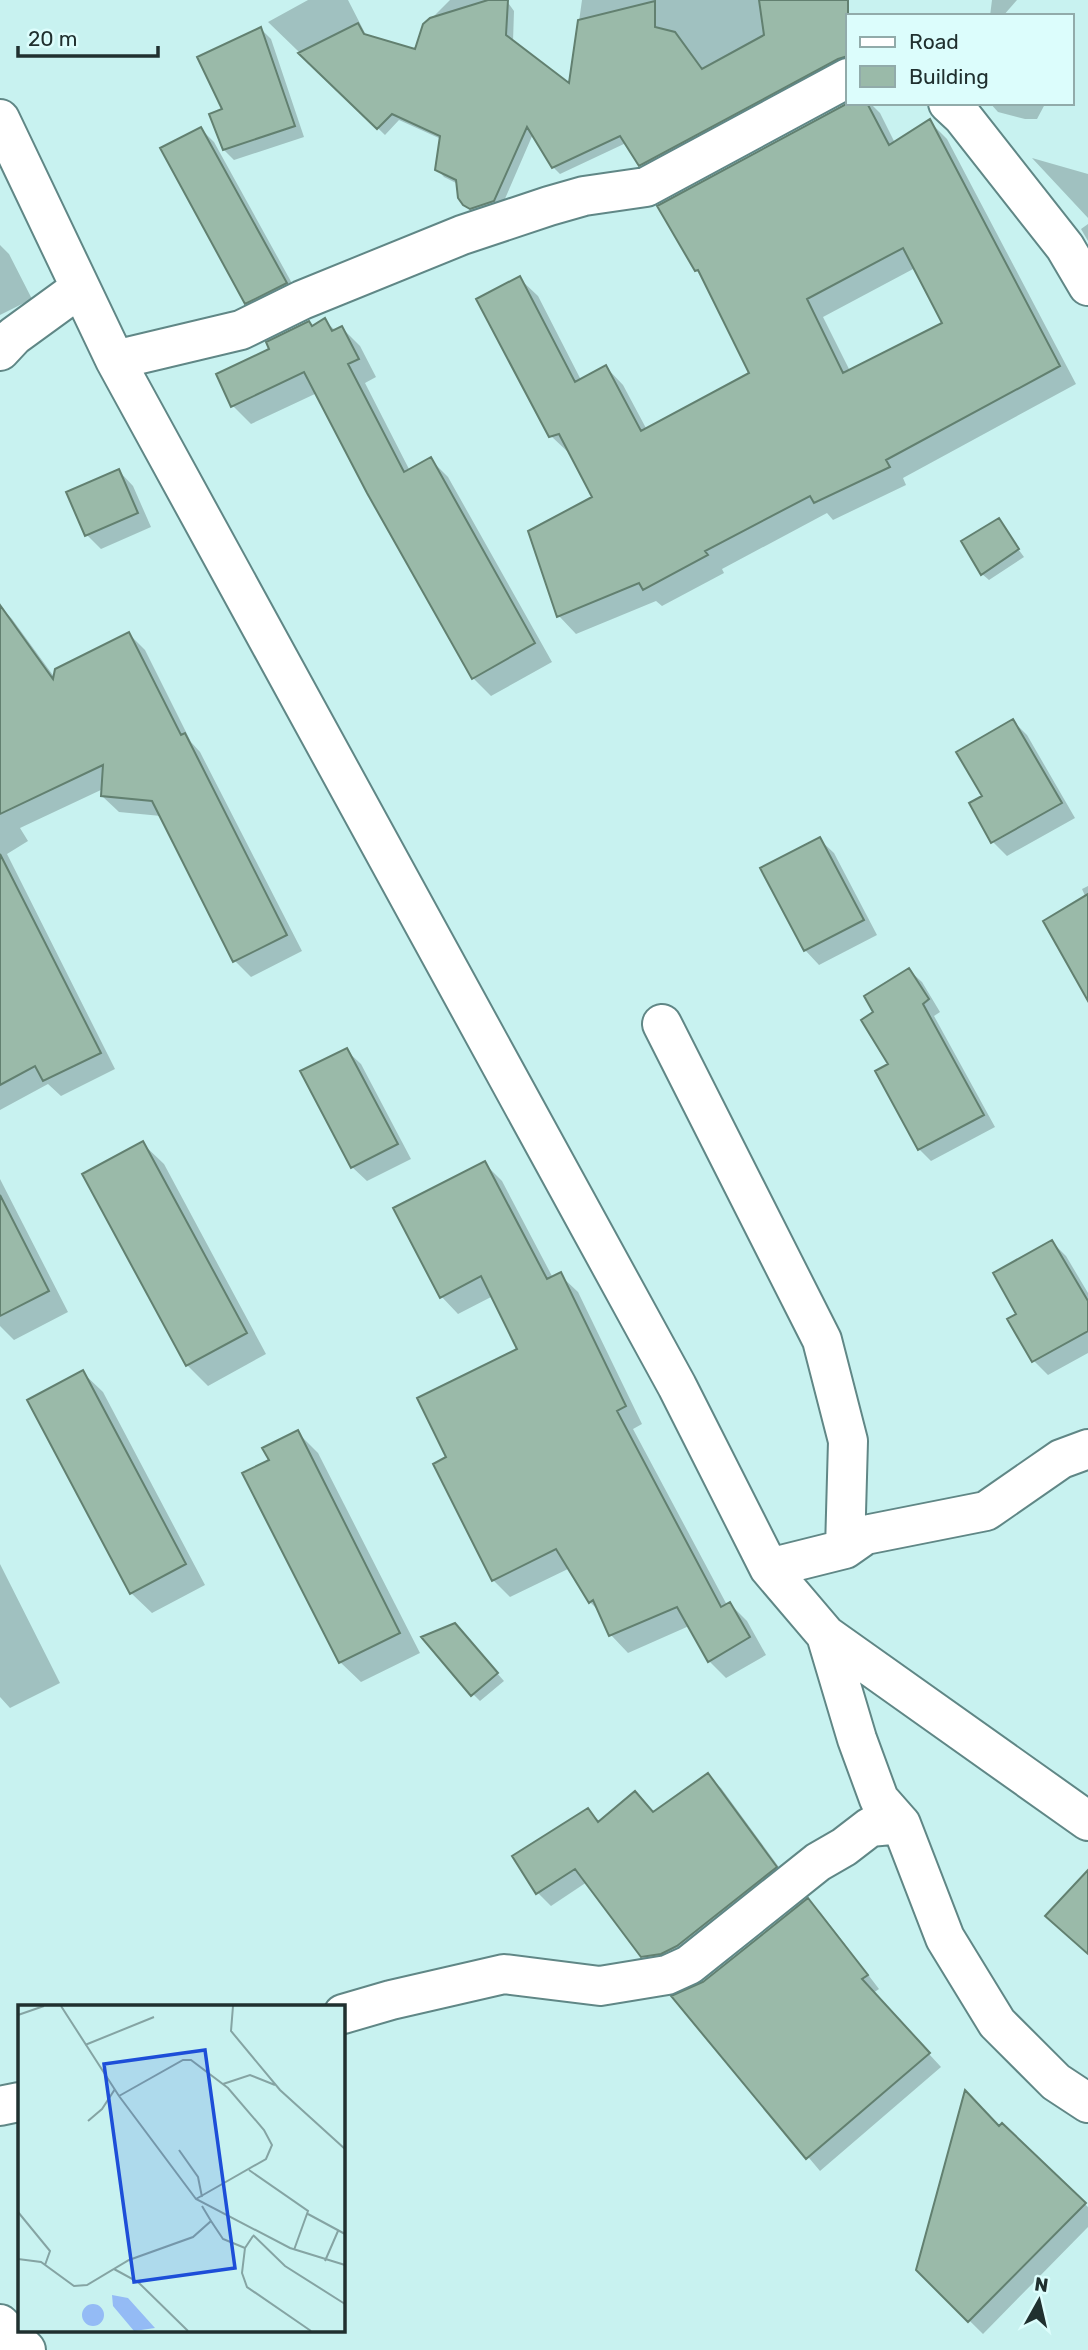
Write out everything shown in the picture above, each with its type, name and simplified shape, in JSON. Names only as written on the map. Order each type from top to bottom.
[{"type":"street","points":[[115,360],[241,330],[302,300],[450,240],[537,210],[584,196],[646,187],[846,79]]},
{"type":"street","points":[[950,105],[962,116],[1065,247],[1088,286]]},
{"type":"street","points":[[0,119],[115,360],[677,1386],[769,1567],[826,1635],[1088,1821]]},
{"type":"street","points":[[0,351],[14,336],[80,288]]},
{"type":"street","points":[[662,1024],[822,1340],[848,1441],[845,1549]]},
{"type":"street","points":[[769,1567],[845,1549],[865,1535],[986,1511],[1061,1459],[1088,1450]]},
{"type":"street","points":[[826,1635],[857,1739],[879,1799],[901,1825],[945,1938],[997,2022],[1056,2081],[1088,2103]]},
{"type":"street","points":[[345,2013],[505,1974],[600,1986],[667,1975],[689,1965],[818,1862],[870,1827],[901,1825]]},
{"type":"street","points":[[0,2106],[18,2102]]},
{"type":"street","points":[[0,2324],[26,2350]]},
{"type":"building","points":[[488,0],[508,0],[506,35],[569,83],[578,20],[655,1],[655,27],[675,32],[702,69],[764,35],[759,0],[848,0],[846,57],[639,166],[620,136],[552,168],[527,127],[494,201],[470,209],[458,198],[456,180],[435,170],[440,136],[392,114],[377,129],[298,53],[358,23],[364,34],[415,49],[423,24],[430,18]]},
{"type":"building","points":[[261,27],[295,126],[223,150],[209,114],[222,109],[197,57]]},
{"type":"building","points":[[846,104],[868,105],[889,145],[930,119],[1060,366],[886,460],[890,467],[814,503],[810,496],[705,551],[708,555],[643,590],[639,583],[557,617],[528,531],[592,497],[559,434],[549,437],[476,299],[520,276],[575,382],[606,365],[641,431],[749,373],[698,270],[695,271],[657,206]],"holes":[[[903,248],[942,323],[843,373],[807,299]]]},
{"type":"building","points":[[201,127],[287,283],[245,304],[160,148]]},
{"type":"building","points":[[325,318],[332,331],[342,326],[359,359],[348,364],[404,472],[431,457],[535,643],[472,679],[367,493],[304,372],[231,407],[216,374],[269,349],[266,342],[309,321],[312,326]]},
{"type":"building","points":[[119,469],[138,513],[85,536],[66,492]]},
{"type":"building","points":[[999,518],[1019,549],[981,575],[961,541]]},
{"type":"building","points":[[0,605],[53,679],[55,669],[129,632],[181,735],[185,733],[287,935],[233,962],[152,801],[101,796],[103,765],[0,814]]},
{"type":"building","points":[[1013,719],[1062,803],[991,843],[969,803],[982,796],[956,752]]},
{"type":"building","points":[[820,837],[864,920],[804,951],[760,868]]},
{"type":"building","points":[[0,854],[101,1053],[43,1081],[35,1066],[0,1085]]},
{"type":"building","points":[[1088,894],[1088,1001],[1043,921]]},
{"type":"building","points":[[909,968],[929,999],[923,1004],[984,1115],[918,1150],[875,1071],[888,1064],[861,1020],[873,1012],[864,996]]},
{"type":"building","points":[[347,1048],[398,1144],[351,1168],[300,1071]]},
{"type":"building","points":[[143,1141],[247,1333],[186,1366],[82,1174]]},
{"type":"building","points":[[485,1161],[547,1279],[561,1272],[626,1406],[617,1411],[721,1607],[730,1602],[750,1637],[708,1662],[677,1607],[609,1636],[593,1600],[589,1603],[556,1549],[492,1581],[433,1464],[446,1457],[417,1398],[517,1349],[481,1276],[440,1298],[393,1208]]},
{"type":"building","points":[[0,1195],[49,1291],[0,1316]]},
{"type":"building","points":[[1052,1240],[1088,1301],[1088,1331],[1032,1362],[1007,1319],[1016,1314],[993,1273]]},
{"type":"building","points":[[83,1370],[186,1564],[130,1594],[27,1400]]},
{"type":"building","points":[[298,1430],[400,1633],[339,1663],[242,1473],[269,1460],[262,1448]]},
{"type":"building","points":[[455,1623],[498,1673],[471,1696],[421,1637]]},
{"type":"building","points":[[708,1773],[777,1867],[677,1946],[661,1954],[641,1957],[575,1869],[536,1894],[512,1856],[588,1808],[598,1822],[635,1791],[653,1812]]},
{"type":"building","points":[[1088,1870],[1088,1954],[1045,1916]]},
{"type":"building","points":[[808,1898],[868,1975],[862,1979],[930,2053],[806,2159],[671,1996],[703,1982]]},
{"type":"building","points":[[965,2090],[999,2126],[1002,2123],[1086,2203],[968,2322],[916,2270]]}]
